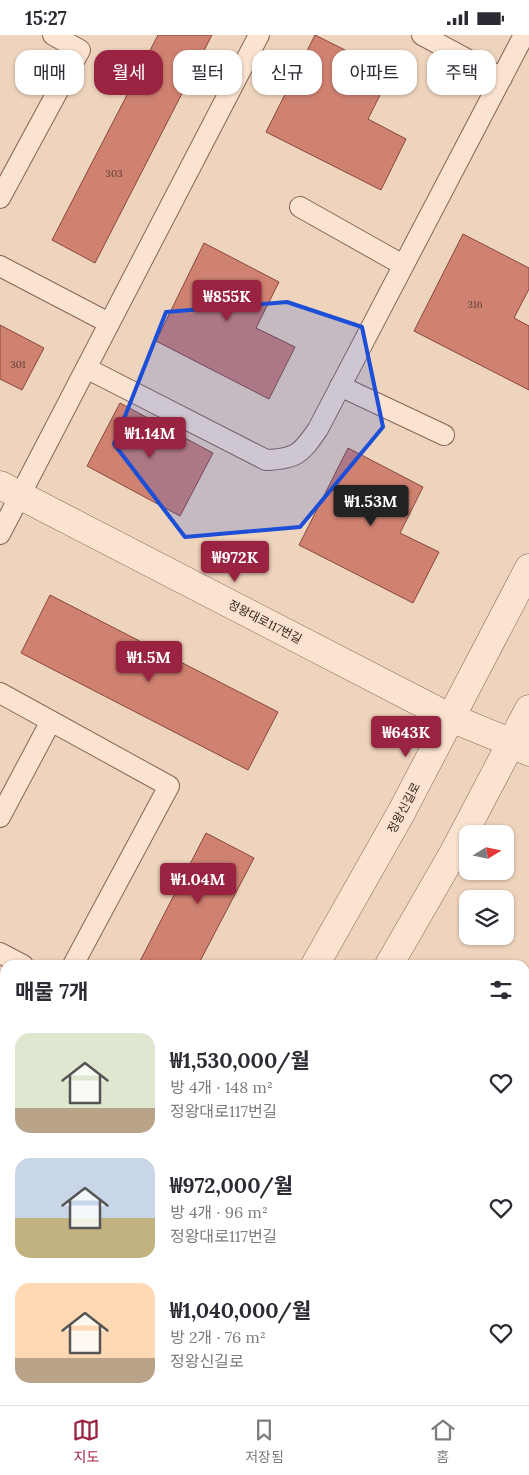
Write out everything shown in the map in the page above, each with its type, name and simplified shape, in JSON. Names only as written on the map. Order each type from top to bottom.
[{"type":"street","name":"정왕대로117번길","points":[[10,490],[451,718],[520,747]]},
{"type":"street","name":"정왕신길로","points":[[319,960],[401,813],[529,568]]},
{"type":"street","points":[[392,960],[454,852],[520,747],[529,709]]},
{"type":"lane","points":[[0,198],[80,50],[53,35]]},
{"type":"lane","points":[[0,534],[10,490],[86,368],[259,35]]},
{"type":"lane","points":[[422,35],[502,78]]},
{"type":"lane","points":[[86,368],[266,460],[286,459],[305,448],[318,429],[524,35]]},
{"type":"lane","points":[[300,207],[403,265]]},
{"type":"lane","points":[[0,265],[110,323]]},
{"type":"lane","points":[[340,387],[444,435]]},
{"type":"lane","points":[[0,693],[169,786],[76,960]]},
{"type":"lane","points":[[0,817],[51,721]]},
{"type":"lane","points":[[0,953],[13,960]]},
{"type":"highlighted area","points":[[287,302],[362,327],[383,427],[300,527],[185,537],[114,444],[166,312]]},
{"type":"building","points":[[158,35],[212,35],[204,50],[173,50],[173,95],[181,95],[95,263],[52,240],[127,95],[163,95],[163,50],[150,50]]},
{"type":"building","points":[[315,35],[345,50],[332,50],[332,95],[380,95],[368,119],[406,139],[381,190],[266,132],[285,95],[322,95],[322,50],[307,50]]},
{"type":"building","points":[[463,234],[529,268],[529,289],[514,318],[529,326],[529,390],[414,331]]},
{"type":"building","points":[[204,243],[279,282],[256,328],[295,347],[269,399],[156,341]]},
{"type":"building","points":[[0,325],[44,348],[22,390],[0,379]]},
{"type":"building","points":[[120,403],[213,453],[180,516],[87,466]]},
{"type":"building","points":[[348,448],[423,487],[400,533],[439,552],[413,603],[299,545]]},
{"type":"building","points":[[50,595],[278,712],[248,770],[21,653]]},
{"type":"building","points":[[206,833],[254,858],[201,960],[141,960]]}]
